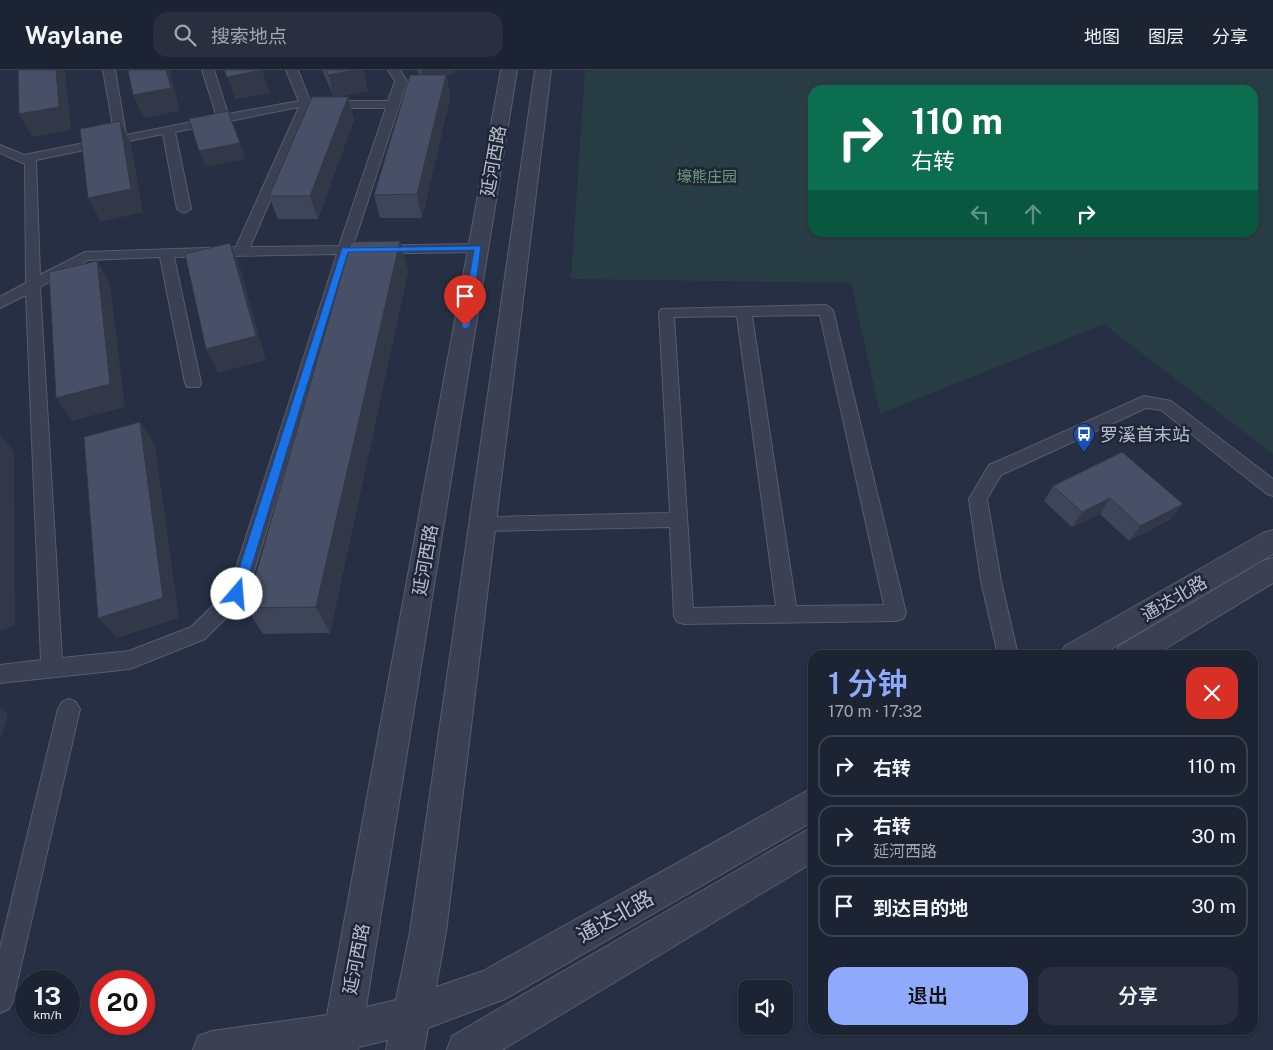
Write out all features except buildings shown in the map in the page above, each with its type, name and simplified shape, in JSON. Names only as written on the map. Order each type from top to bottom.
[{"type":"street","name":"延河西路","points":[[341,1041],[364,921],[509,70]]},
{"type":"street","name":"延河西路","points":[[408,1032],[428,932],[543,70]]},
{"type":"street","name":"通达北路","points":[[1083,650],[1273,541]]},
{"type":"street","name":"通达北路","points":[[1137,650],[1273,569]]},
{"type":"street","name":"通达北路","points":[[212,1050],[341,1041],[408,1032],[808,806]]},
{"type":"street","name":"通达北路","points":[[466,1050],[808,846]]},
{"type":"lane","points":[[109,70],[121,139]]},
{"type":"lane","points":[[208,70],[224,118]]},
{"type":"lane","points":[[241,251],[306,104],[292,70]]},
{"type":"lane","points":[[0,674],[130,660],[198,633],[237,594],[391,105],[401,81],[394,70]]},
{"type":"lane","points":[[22,158],[224,118],[306,104],[391,105]]},
{"type":"lane","points":[[168,129],[184,209]]},
{"type":"lane","points":[[0,149],[31,162],[33,284],[52,668]]},
{"type":"lane","points":[[0,304],[84,256],[166,252],[478,248]]},
{"type":"lane","points":[[166,252],[193,383]]},
{"type":"lane","points":[[826,310],[896,613],[684,616],[666,312],[744,311],[826,310]]},
{"type":"lane","points":[[744,311],[788,614]]},
{"type":"lane","points":[[1007,650],[991,581],[978,499],[995,470],[1144,402],[1165,404],[1273,489]]},
{"type":"lane","points":[[482,524],[679,520]]},
{"type":"lane","points":[[0,1000],[70,709]]},
{"type":"green space","name":"壕熊庄园","points":[[585,70],[1273,70],[1273,454],[1104,324],[880,414],[851,283],[571,279]]},
{"type":"place","name":"罗溪首末站","points":[[1084,453]]},
{"type":"route","points":[[237,594],[345,250],[478,248],[465,326]]}]
